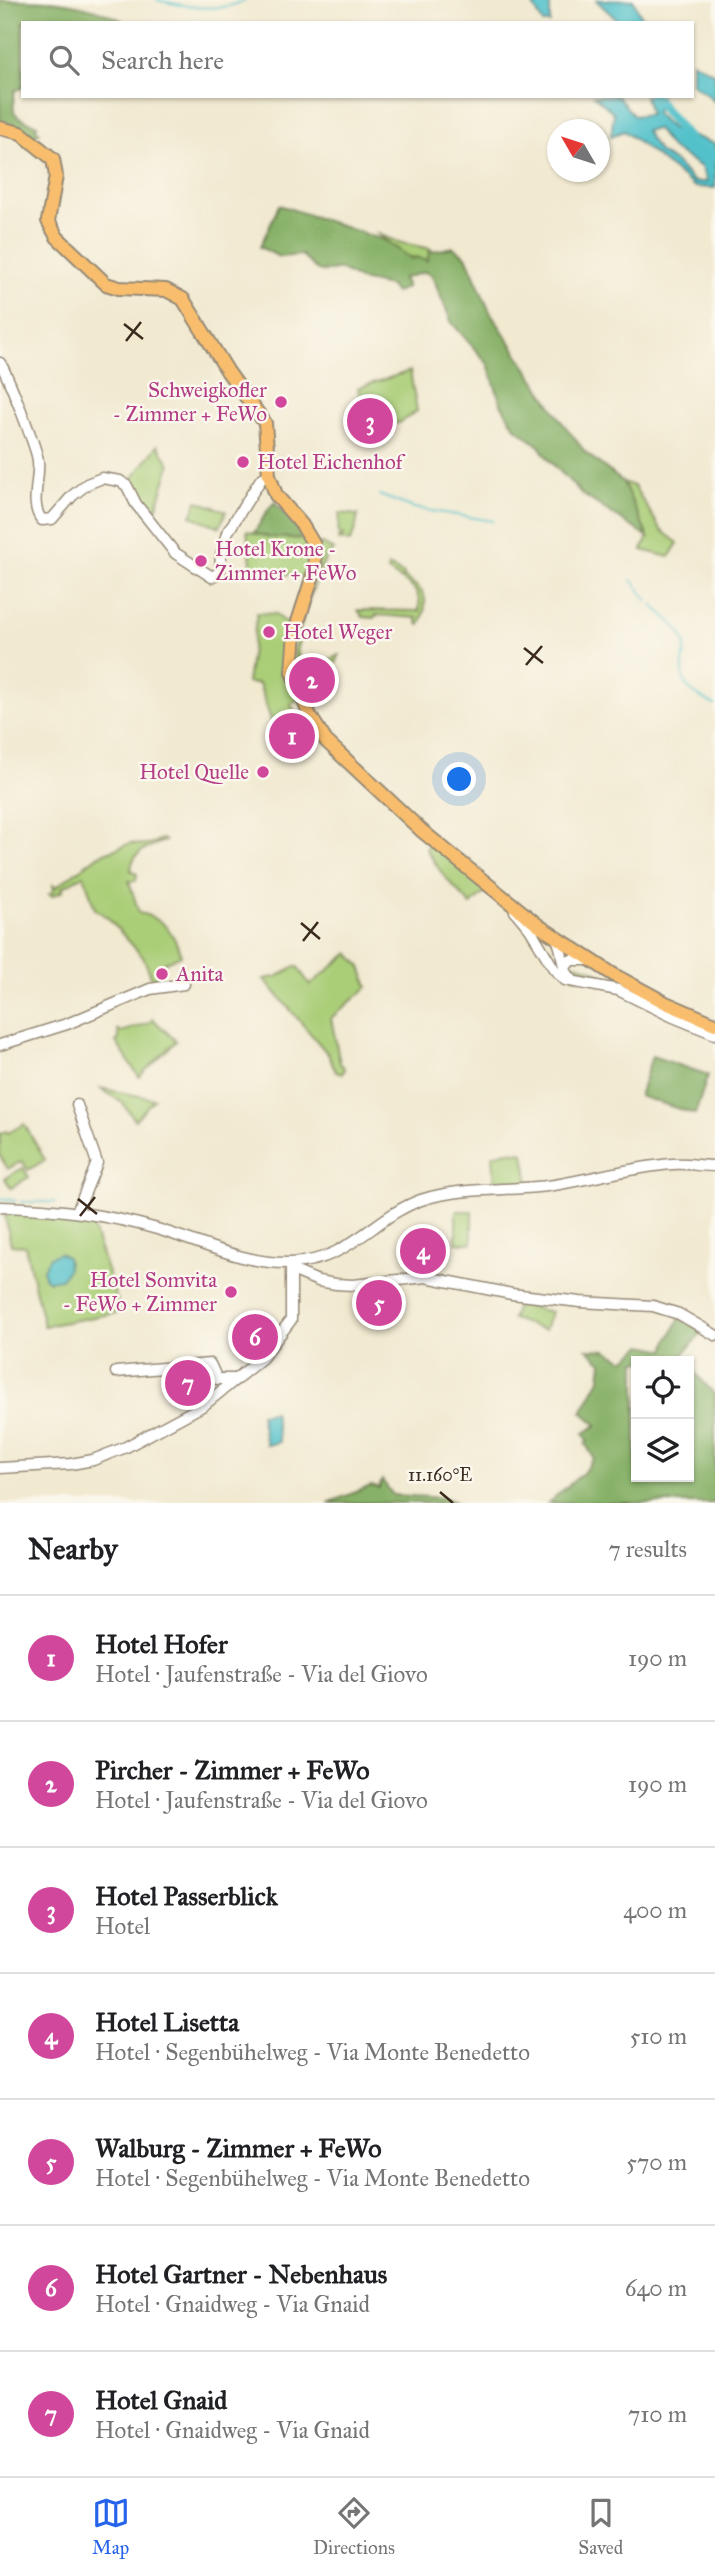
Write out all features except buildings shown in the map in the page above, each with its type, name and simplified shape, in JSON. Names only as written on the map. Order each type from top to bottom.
[{"type":"main road","points":[[0,128],[21,133],[52,159],[56,176],[48,221],[57,237],[102,280],[112,286],[166,290],[183,299],[224,366],[265,423],[269,475],[279,500],[302,525],[314,545],[315,569],[298,617],[291,654],[294,680],[310,716],[326,741],[422,831],[563,944],[666,1003],[715,1024]]},
{"type":"street","points":[[0,363],[38,457],[36,505],[42,520],[52,519],[86,484],[103,478],[120,481],[127,486],[136,505],[175,553],[212,577],[220,572],[227,533],[261,479],[269,475]]},
{"type":"street","points":[[493,888],[530,929],[554,969],[569,982],[618,990],[715,1034]]},
{"type":"street","points":[[554,969],[552,954],[563,944]]},
{"type":"street","points":[[563,944],[565,973],[577,982]]},
{"type":"street","points":[[565,973],[565,967],[571,960],[588,960]]},
{"type":"street","points":[[0,1045],[64,1026],[150,989],[184,984]]},
{"type":"street","points":[[77,1105],[97,1163],[77,1212]]},
{"type":"street","points":[[291,1266],[339,1251],[407,1206],[436,1195],[548,1186],[675,1164],[715,1166]]},
{"type":"street","points":[[0,1207],[77,1212],[155,1228],[252,1260],[291,1266],[318,1281],[336,1284],[353,1285],[426,1277],[512,1294],[580,1303],[653,1306],[679,1314],[715,1335]]},
{"type":"street","points":[[0,1468],[29,1464],[61,1465],[93,1460],[126,1447],[204,1405],[262,1357],[291,1320],[291,1266]]},
{"type":"street","points":[[116,1372],[209,1364],[217,1379],[238,1379]]},
{"type":"green space","points":[[0,0],[65,3],[96,10],[123,21],[21,21],[21,88],[15,90],[13,105],[18,117],[37,125],[36,130],[40,132],[30,139],[0,128]]},
{"type":"green space","points":[[279,205],[386,241],[412,259],[416,257],[427,261],[429,252],[453,247],[466,256],[489,310],[562,422],[586,453],[623,482],[648,537],[583,495],[539,446],[515,427],[501,404],[488,364],[452,323],[432,276],[425,272],[403,278],[407,287],[395,293],[390,286],[360,280],[340,269],[318,270],[302,255],[279,257],[260,247]]},
{"type":"green space","points":[[376,233],[398,242],[431,249],[427,261],[407,256]]},
{"type":"green space","points":[[410,371],[417,411],[401,422],[361,432],[364,414],[358,388]]},
{"type":"green space","points":[[158,445],[170,465],[153,519],[139,504],[129,483]]},
{"type":"green space","points":[[623,482],[634,486],[661,530],[678,543],[669,557],[642,550],[648,537]]},
{"type":"green space","points":[[197,501],[226,511],[220,527],[191,516]]},
{"type":"green space","points":[[275,502],[307,539],[269,537],[254,533]]},
{"type":"green space","points":[[340,513],[358,515],[350,542],[338,540],[338,537],[342,538],[344,535],[338,533]]},
{"type":"green space","points":[[247,531],[269,537],[307,539],[311,553],[308,577],[252,570]]},
{"type":"green space","points":[[322,544],[334,550],[327,555],[304,614],[298,646],[299,660],[304,672],[339,655],[337,662],[300,680],[295,665],[294,648],[298,631],[316,578],[318,545]]},
{"type":"green space","points":[[388,566],[404,574],[424,596],[425,607],[420,625],[417,618],[376,615],[374,618],[363,617],[358,610],[419,611],[420,603],[415,591],[388,571]]},
{"type":"green space","points":[[257,613],[276,614],[283,621],[292,622],[286,655],[286,673],[298,700],[291,704],[299,721],[274,729],[259,684],[247,683]]},
{"type":"green space","points":[[162,839],[165,841],[142,851],[134,859],[131,871],[137,874],[136,881],[129,881],[139,913],[155,918],[166,927],[175,939],[181,955],[156,967],[158,983],[154,983],[143,957],[108,918],[95,909],[84,875],[62,888],[63,891],[52,896],[49,894],[54,891],[53,885],[56,887],[99,855],[131,843],[147,844]]},
{"type":"green space","points":[[429,842],[487,890],[471,905],[443,875],[426,849]]},
{"type":"green space","points":[[349,953],[361,967],[368,987],[331,1018],[340,1063],[345,1069],[342,1074],[336,1072],[328,1054],[264,979],[276,977],[297,966],[310,985]]},
{"type":"green space","points":[[571,964],[595,971],[618,986],[608,980],[574,977],[569,973]]},
{"type":"green space","points":[[153,1019],[176,1041],[139,1077],[116,1042],[119,1039],[118,1030],[121,1032],[149,1023]]},
{"type":"green space","points":[[652,1056],[708,1075],[695,1114],[639,1096]]},
{"type":"green space","points":[[99,1088],[154,1099],[135,1120],[122,1102]]},
{"type":"green space","points":[[24,1124],[45,1160],[28,1170],[22,1161],[8,1169],[0,1156],[0,1134],[6,1131],[8,1133]]},
{"type":"green space","points":[[507,1151],[524,1153],[529,1185],[495,1188],[493,1155]]},
{"type":"green space","points":[[23,1168],[29,1177],[11,1188],[5,1178]]},
{"type":"green space","points":[[19,1211],[63,1215],[91,1223],[121,1312],[44,1326],[25,1246],[11,1245],[5,1216]]},
{"type":"green space","points":[[456,1211],[472,1211],[472,1243],[456,1243]]},
{"type":"green space","points":[[518,1304],[551,1312],[545,1330],[512,1319]]},
{"type":"green space","points":[[680,1318],[703,1331],[682,1356],[631,1356],[631,1482],[694,1482],[694,1372],[715,1395],[715,1503],[548,1503],[583,1473],[594,1458],[585,1443],[588,1441],[584,1433],[597,1425],[582,1412],[600,1379],[602,1362],[587,1349],[606,1350],[624,1360],[643,1345],[666,1350],[667,1342]]},
{"type":"green space","points":[[382,1480],[393,1495],[446,1498],[456,1503],[328,1503],[371,1486],[379,1488]]},
{"type":"water","points":[[530,0],[550,0],[550,21],[542,21]]},
{"type":"water","points":[[596,0],[633,0],[644,21],[616,21]]},
{"type":"water","points":[[694,62],[715,74],[715,102],[694,85]]},
{"type":"water","points":[[596,98],[619,98],[634,116],[650,114],[646,98],[660,98],[656,113],[671,128],[715,144],[715,188],[695,187],[624,131],[611,136],[614,113]],"holes":[[[657,129],[671,148],[701,167],[707,182],[694,182],[676,163],[659,152],[645,131]]]},
{"type":"water","points":[[59,1253],[67,1257],[68,1269],[61,1279],[49,1281],[44,1277],[43,1269],[50,1257]]},
{"type":"water","points":[[274,1412],[279,1442],[266,1445],[260,1414]]},
{"type":"waterway","points":[[157,0],[213,8],[245,0]]},
{"type":"waterway","points":[[655,98],[692,143],[715,156]]},
{"type":"waterway","points":[[379,495],[414,508],[493,521]]},
{"type":"waterway","points":[[632,580],[648,601]]},
{"type":"waterway","points":[[652,605],[682,636],[686,685],[694,694],[715,705]]},
{"type":"waterway","points":[[0,1198],[16,1201]]},
{"type":"waterway","points":[[21,1202],[55,1202]]},
{"type":"place","name":"Schweigkofler - Zimmer + FeWo","points":[[281,402]]},
{"type":"place","name":"Hotel Passerblick","points":[[370,421]]},
{"type":"place","name":"Hotel Eichenhof","points":[[243,462]]},
{"type":"place","name":"Hotel Krone - Zimmer + FeWo","points":[[201,561]]},
{"type":"place","name":"Hotel Weger","points":[[269,632]]},
{"type":"place","name":"Pircher - Zimmer + FeWo","points":[[312,680]]},
{"type":"place","name":"Hotel Hofer","points":[[292,736]]},
{"type":"place","name":"Hotel Quelle","points":[[263,772]]},
{"type":"place","name":"Anita","points":[[162,974]]},
{"type":"place","name":"Hotel Lisetta","points":[[423,1251]]},
{"type":"place","name":"Hotel Somvita - FeWo + Zimmer","points":[[231,1292]]},
{"type":"place","name":"Walburg - Zimmer + FeWo","points":[[379,1303]]},
{"type":"place","name":"Hotel Gartner - Nebenhaus","points":[[255,1337]]},
{"type":"place","name":"Hotel Gnaid","points":[[188,1383]]}]
